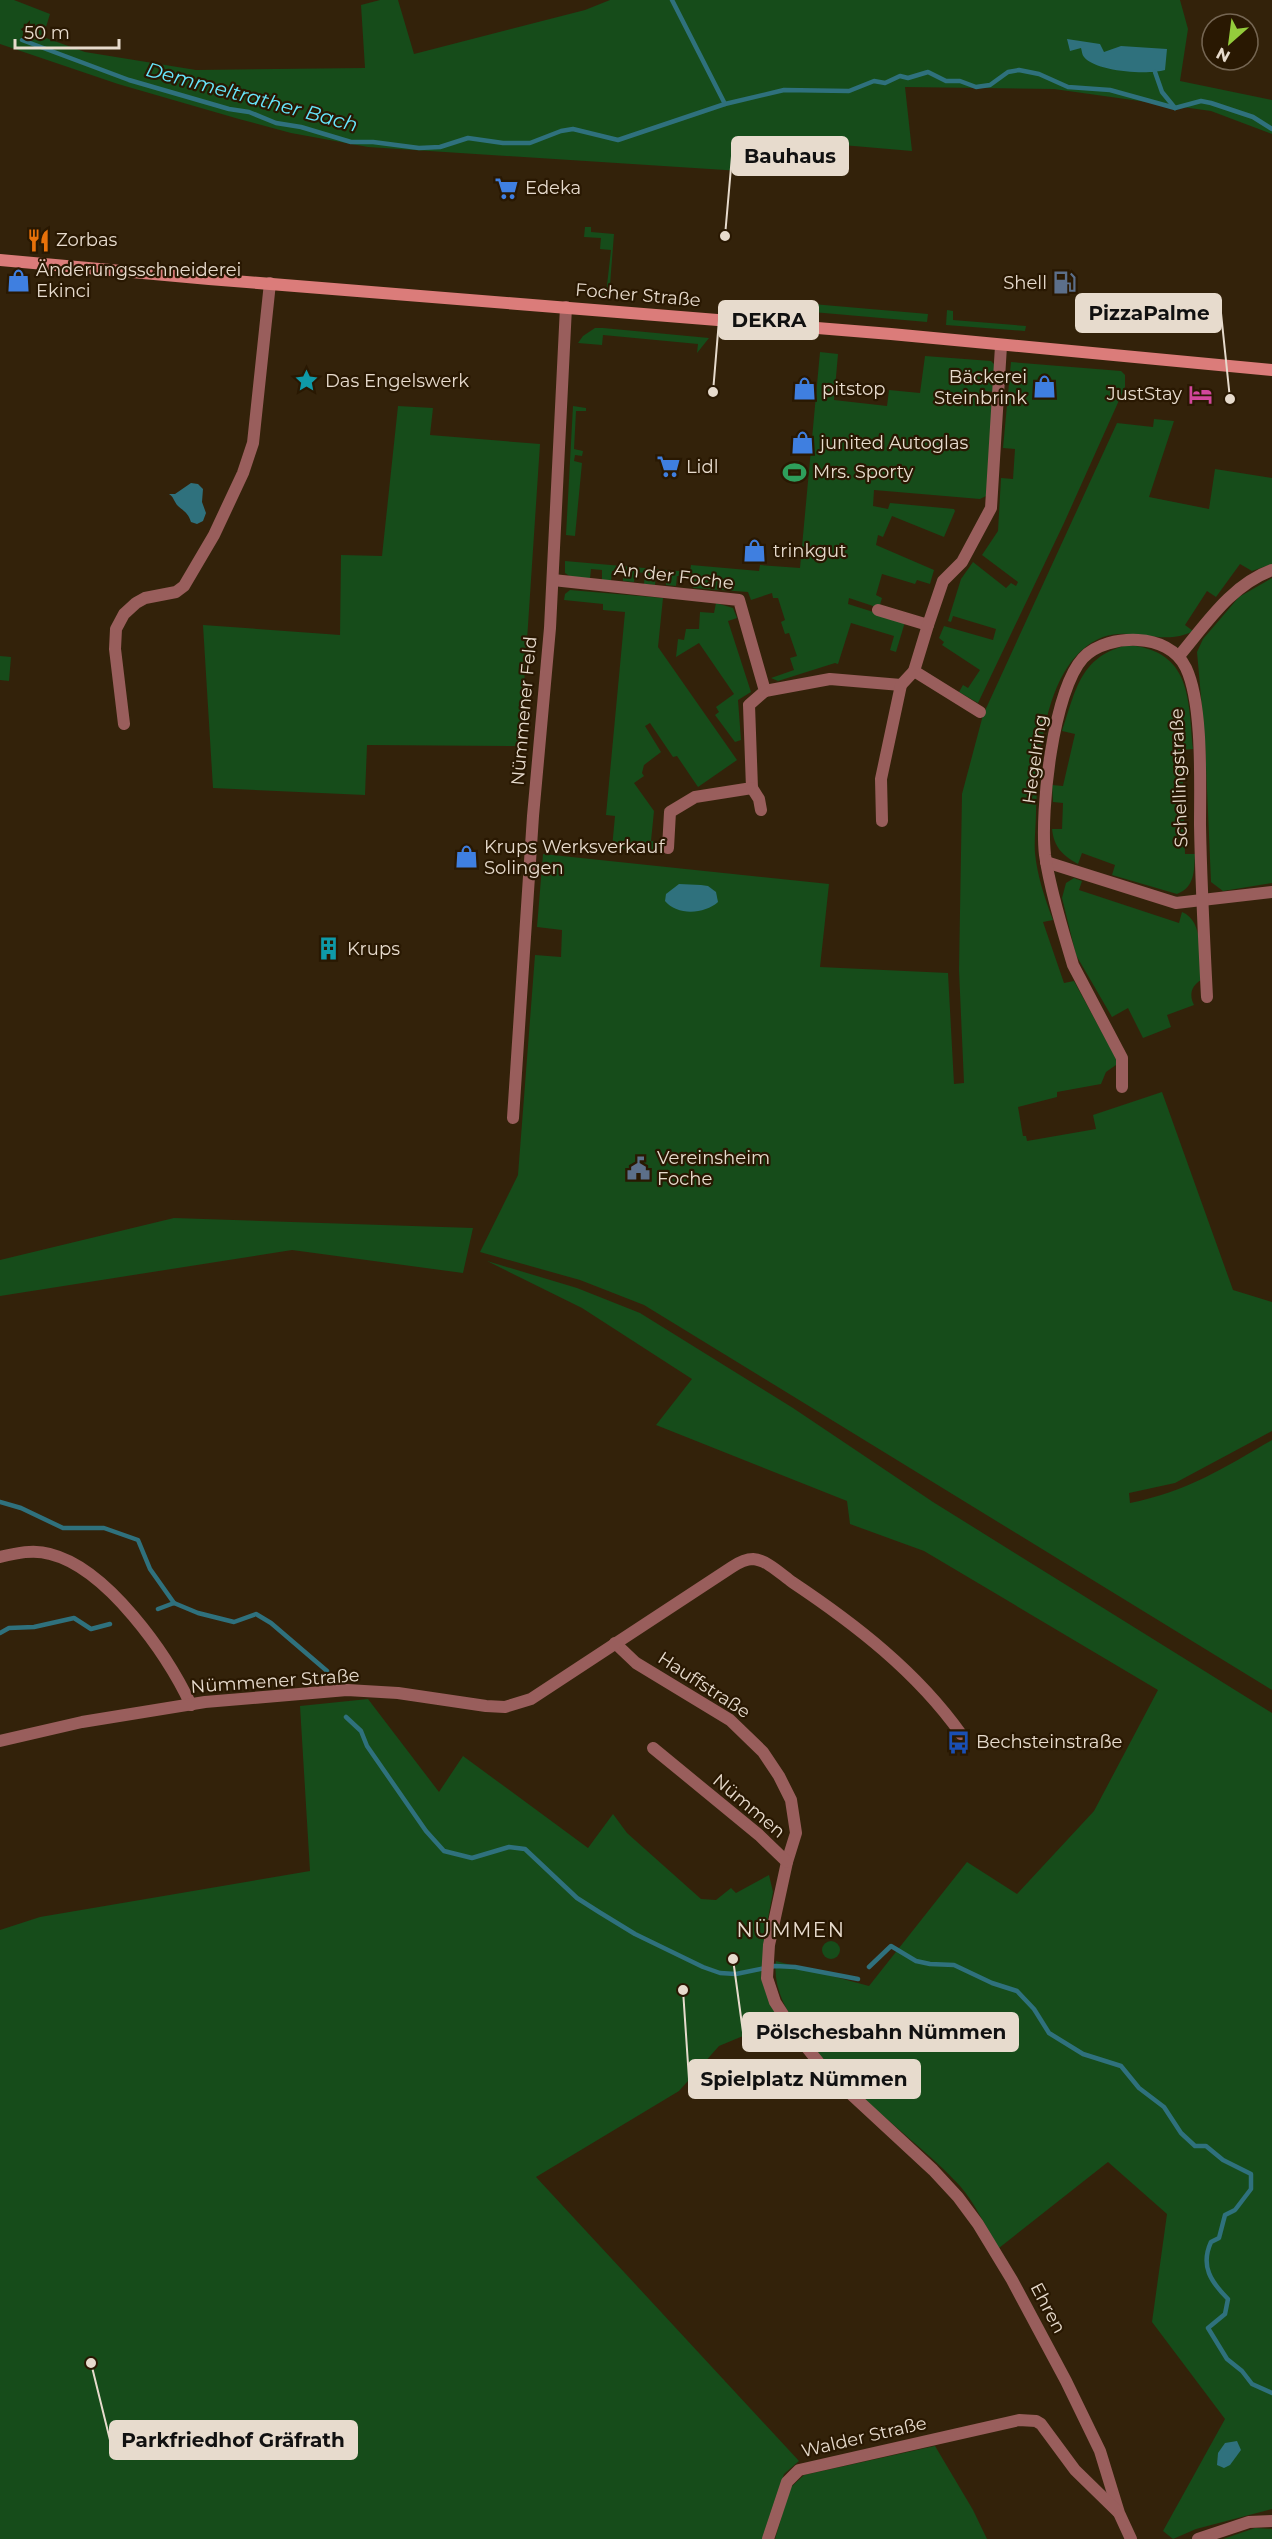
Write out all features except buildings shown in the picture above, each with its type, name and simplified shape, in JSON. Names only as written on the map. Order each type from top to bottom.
[{"type":"main road","name":"Focher Straße","points":[[0,260],[566,307],[1272,370]]},
{"type":"street","points":[[124,724],[115,649],[116,629],[124,614],[136,603],[145,598],[176,592],[184,586],[214,535],[243,473],[253,443],[270,283]]},
{"type":"street","name":"Nümmener Feld","points":[[513,1118],[552,580],[566,307]]},
{"type":"street","points":[[882,821],[881,779],[901,685],[914,670],[943,581],[962,562],[991,508],[1001,346]]},
{"type":"street","points":[[1179,656],[1234,592],[1255,577],[1272,570]]},
{"type":"street","name":"An der Foche","points":[[552,580],[738,600],[765,690]]},
{"type":"street","points":[[878,610],[928,625]]},
{"type":"street","name":"Hegelring","points":[[1122,1087],[1122,1058],[1073,965],[1046,862],[1048,766],[1062,701],[1072,676],[1083,658],[1099,647],[1116,641],[1146,641],[1169,648],[1179,656]]},
{"type":"street","name":"Schellingstraße","points":[[1179,656],[1193,686],[1198,742],[1207,996]]},
{"type":"street","points":[[914,670],[980,712]]},
{"type":"street","points":[[761,810],[759,799],[752,788],[749,705],[765,690],[830,679],[901,685]]},
{"type":"street","points":[[668,848],[670,812],[695,796],[752,788]]},
{"type":"street","points":[[1046,862],[1176,903],[1272,892]]},
{"type":"street","points":[[0,1557],[32,1552],[48,1553],[74,1563],[87,1571],[129,1611],[174,1673],[190,1705]]},
{"type":"street","name":"Nümmener Straße","points":[[0,1740],[82,1722],[190,1705],[347,1690],[398,1693],[506,1707],[531,1699],[739,1563],[754,1559],[765,1563],[823,1603],[882,1649],[914,1680],[961,1734]]},
{"type":"street","name":"Hauffstraße","points":[[615,1643],[636,1663],[730,1720],[764,1752],[779,1776],[794,1813],[796,1833],[787,1862]]},
{"type":"street","name":"Nümmen","points":[[653,1748],[759,1835],[787,1862],[767,1971]]},
{"type":"street","name":"Ehren","points":[[767,1971],[782,2014],[824,2069],[933,2170],[958,2197],[978,2224],[1018,2290],[1066,2381],[1100,2451],[1119,2513]]},
{"type":"street","name":"Walder Straße","points":[[768,2539],[781,2495],[787,2482],[799,2470],[1010,2421],[1036,2421],[1041,2424],[1075,2470],[1119,2513]]},
{"type":"street","points":[[1119,2513],[1131,2539]]},
{"type":"street","points":[[1198,2539],[1249,2522],[1272,2521]]},
{"type":"green space","points":[[0,0],[14,0],[50,14],[46,27],[46,38],[85,52],[196,70],[365,68],[361,5],[380,0],[398,0],[414,54],[585,10],[610,0],[1180,0],[1188,29],[1180,81],[1272,100],[1272,134],[1211,111],[1054,89],[905,87],[912,151],[819,143],[817,176],[368,147],[291,133],[239,119],[118,84],[0,44]]},
{"type":"green space","points":[[585,227],[591,227],[591,232],[614,234],[609,298],[597,297],[597,294],[606,294],[611,250],[600,249],[601,238],[584,237]]},
{"type":"green space","points":[[801,303],[928,314],[927,322],[801,311]]},
{"type":"green space","points":[[947,310],[953,311],[953,320],[1026,326],[1025,331],[946,325]]},
{"type":"green space","points":[[595,328],[709,338],[697,353],[698,344],[603,335],[602,345],[578,343],[583,336]]},
{"type":"green space","points":[[820,352],[838,354],[834,400],[887,406],[889,390],[920,393],[925,356],[991,361],[996,366],[995,392],[984,391],[983,405],[994,406],[986,496],[980,499],[874,490],[873,506],[888,509],[890,503],[954,509],[955,511],[944,537],[892,516],[883,537],[878,535],[876,545],[934,570],[930,584],[917,580],[915,584],[882,574],[876,595],[882,598],[879,608],[849,598],[848,604],[905,622],[896,652],[890,650],[894,636],[851,623],[838,664],[778,681],[771,678],[794,670],[790,658],[797,656],[789,633],[785,634],[781,622],[785,620],[778,598],[773,598],[772,593],[751,600],[748,592],[693,588],[694,577],[677,576],[676,586],[666,585],[666,575],[656,574],[655,585],[644,584],[645,573],[635,572],[634,582],[623,581],[623,572],[612,571],[611,581],[602,580],[602,570],[591,569],[590,579],[571,577],[565,573],[565,561],[690,572],[691,565],[759,571],[760,565],[800,568]]},
{"type":"green space","points":[[1011,362],[1121,371],[1125,375],[1125,387],[1064,523],[978,703],[959,692],[963,685],[968,688],[980,670],[942,645],[944,642],[939,638],[944,626],[993,640],[996,629],[953,616],[951,622],[948,621],[961,579],[973,562],[1006,588],[1011,583],[1016,586],[1018,582],[982,555],[998,531],[1001,478],[1013,479],[1015,449],[1003,448]]},
{"type":"green space","points":[[398,406],[433,408],[430,435],[540,444],[520,746],[367,745],[365,795],[213,788],[203,625],[340,635],[341,555],[382,556]]},
{"type":"green space","points":[[573,406],[586,408],[586,411],[576,411],[574,449],[583,451],[582,456],[575,455],[574,461],[582,463],[575,536],[566,535]]},
{"type":"green space","points":[[1154,419],[1174,421],[1149,497],[1209,509],[1215,469],[1272,478],[1272,564],[1252,571],[1240,564],[1216,597],[1207,591],[1185,625],[1193,631],[1171,637],[1114,634],[1103,637],[1083,649],[1068,667],[1056,689],[1043,739],[1037,790],[1036,861],[1053,920],[1043,922],[1064,983],[1074,981],[1116,1058],[1116,1065],[1106,1072],[1101,1084],[1057,1092],[1057,1097],[1018,1107],[1023,1136],[1026,1136],[1027,1141],[1096,1129],[1093,1115],[1162,1092],[1233,1290],[1272,1302],[1272,1431],[1175,1483],[1129,1493],[1130,1503],[1170,1492],[1204,1478],[1272,1440],[1272,1690],[644,1305],[580,1280],[480,1252],[518,1175],[535,955],[561,957],[562,930],[537,927],[543,854],[829,884],[820,967],[948,973],[954,1084],[964,1083],[959,970],[962,794],[983,715],[1117,423],[1153,427]]},
{"type":"green space","points":[[1272,578],[1272,883],[1223,891],[1211,882],[1205,742],[1197,652],[1203,639],[1239,597]]},
{"type":"green space","points":[[570,590],[663,598],[658,647],[737,760],[698,787],[677,756],[673,757],[650,723],[645,726],[661,752],[644,765],[642,773],[644,776],[634,783],[654,811],[651,841],[658,842],[658,852],[612,848],[615,816],[606,815],[625,612],[603,610],[603,604],[564,600],[565,594]]},
{"type":"green space","points":[[716,603],[733,608],[737,618],[728,621],[751,692],[738,700],[741,740],[735,742],[715,715],[719,712],[716,707],[734,694],[699,643],[676,657],[678,639],[684,640],[686,629],[699,629],[700,612],[714,613]]},
{"type":"green space","points":[[1128,645],[1149,649],[1164,657],[1175,667],[1183,680],[1187,696],[1193,749],[1182,750],[1185,854],[1195,854],[1194,872],[1190,883],[1177,894],[1112,875],[1115,865],[1082,853],[1078,864],[1060,850],[1053,835],[1052,829],[1062,829],[1063,803],[1053,802],[1052,785],[1063,786],[1075,734],[1062,731],[1076,689],[1082,677],[1099,657]]},
{"type":"green space","points":[[0,656],[11,657],[9,681],[0,680]]},
{"type":"green space","points":[[1074,878],[1082,881],[1079,890],[1179,923],[1182,912],[1194,924],[1198,932],[1201,980],[1192,991],[1194,1005],[1167,1015],[1171,1027],[1143,1038],[1128,1008],[1112,1017],[1076,955],[1062,898],[1066,883]]},
{"type":"green space","points":[[174,1218],[473,1228],[463,1273],[292,1250],[0,1296],[0,1260]]},
{"type":"green space","points":[[487,1261],[577,1288],[640,1313],[793,1408],[933,1502],[1272,1713],[1272,2509],[1196,2529],[1173,2539],[1163,2531],[1225,2419],[1152,2322],[1167,2214],[1108,2162],[999,2248],[976,2208],[960,2186],[846,2082],[817,2052],[794,2021],[779,1991],[776,1961],[869,1986],[967,1862],[1017,1894],[1094,1811],[1158,1690],[924,1551],[850,1524],[847,1501],[656,1425],[692,1379],[582,1308]]},
{"type":"green space","points":[[368,1699],[439,1792],[463,1756],[588,1848],[613,1814],[627,1833],[701,1899],[716,1900],[731,1888],[736,1893],[769,1875],[773,1892],[764,1939],[767,1996],[779,2021],[719,2046],[679,2091],[536,2177],[799,2461],[784,2474],[763,2539],[0,2539],[0,1930],[40,1917],[310,1871],[300,1706]]},
{"type":"green space","points":[[831,1941],[837,1944],[840,1950],[837,1956],[831,1959],[825,1956],[822,1950],[825,1944]]},
{"type":"green space","points":[[935,2446],[973,2510],[987,2539],[775,2539],[790,2488],[804,2475]]},
{"type":"green space","points":[[1255,2528],[1272,2529],[1272,2539],[1223,2539]]},
{"type":"water","points":[[1067,39],[1100,44],[1104,52],[1121,46],[1167,49],[1165,70],[1135,72],[1099,66],[1084,57],[1081,48],[1070,51]]},
{"type":"water","points":[[191,483],[198,484],[203,489],[202,502],[206,513],[203,521],[197,524],[191,522],[169,494],[175,494]]},
{"type":"water","points":[[679,884],[708,886],[716,892],[718,902],[706,909],[691,912],[670,906],[665,901],[666,894]]},
{"type":"water","points":[[1237,2441],[1241,2450],[1230,2465],[1224,2468],[1217,2465],[1218,2453],[1225,2443]]},
{"type":"waterway","points":[[672,0],[725,104]]},
{"type":"waterway","name":"Demmeltrather Bach","points":[[22,40],[129,80],[229,109],[249,112],[276,123],[301,127],[351,142],[373,142],[419,148],[440,147],[468,138],[503,143],[530,143],[561,131],[573,129],[618,140],[725,104],[784,90],[849,91],[874,81],[885,83],[900,76],[908,78],[928,72],[946,81],[960,81],[976,87],[990,85],[1008,72],[1019,70],[1039,74],[1068,87],[1110,90],[1175,108],[1201,101],[1211,103],[1253,117],[1272,129]]},
{"type":"waterway","points":[[1155,72],[1162,92],[1175,108]]},
{"type":"waterway","points":[[0,1502],[21,1508],[63,1528],[104,1528],[138,1540],[150,1569],[174,1603]]},
{"type":"waterway","points":[[158,1609],[174,1603],[198,1613],[234,1622],[256,1614],[271,1623],[327,1671]]},
{"type":"waterway","points":[[0,1633],[9,1628],[34,1627],[74,1618],[91,1629],[110,1624]]},
{"type":"waterway","points":[[346,1717],[361,1731],[367,1746],[426,1831],[444,1851],[472,1858],[509,1847],[525,1849],[577,1898],[599,1912],[635,1934],[720,1973],[736,1974],[775,1966],[795,1967],[858,1979]]},
{"type":"waterway","points":[[869,1967],[891,1946],[916,1961],[954,1965],[992,1983],[1017,1991],[1034,2009],[1049,2033],[1083,2054],[1121,2066],[1139,2088],[1164,2107],[1181,2133],[1195,2146],[1206,2146],[1223,2160],[1251,2174],[1251,2189],[1235,2210],[1225,2215],[1219,2238],[1211,2242],[1208,2251],[1209,2273],[1228,2299],[1225,2314],[1208,2328],[1227,2359],[1242,2371],[1252,2384],[1272,2393]]},
{"type":"place","name":"Edeka","points":[[507,188]]},
{"type":"place","name":"Bauhaus","points":[[725,236]]},
{"type":"place","name":"Zorbas","points":[[38,240]]},
{"type":"place","name":"Änderungsschneiderei Ekinci","points":[[18,280]]},
{"type":"place","name":"Shell","points":[[1065,283]]},
{"type":"place","name":"Das Engelswerk","points":[[307,381]]},
{"type":"place","name":"Bäckerei Steinbrink","points":[[1045,387]]},
{"type":"place","name":"pitstop","points":[[804,389]]},
{"type":"place","name":"DEKRA","points":[[713,392]]},
{"type":"place","name":"JustStay","points":[[1200,394]]},
{"type":"place","name":"PizzaPalme","points":[[1230,399]]},
{"type":"place","name":"junited Autoglas","points":[[802,443]]},
{"type":"place","name":"Lidl","points":[[668,467]]},
{"type":"place","name":"Mrs. Sporty","points":[[795,472]]},
{"type":"place","name":"trinkgut","points":[[755,551]]},
{"type":"place","name":"Krups Werksverkauf Solingen","points":[[466,857]]},
{"type":"place","name":"Krups","points":[[329,949]]},
{"type":"place","name":"Vereinsheim Foche","points":[[639,1168]]},
{"type":"place","name":"Bechsteinstraße","points":[[958,1742]]},
{"type":"place","name":"Pölschesbahn Nümmen","points":[[733,1959]]},
{"type":"place","name":"Spielplatz Nümmen","points":[[683,1990]]},
{"type":"place","name":"Parkfriedhof Gräfrath","points":[[91,2363]]},
{"type":"district","name":"NÜMMEN","points":[[791,1930]]}]
